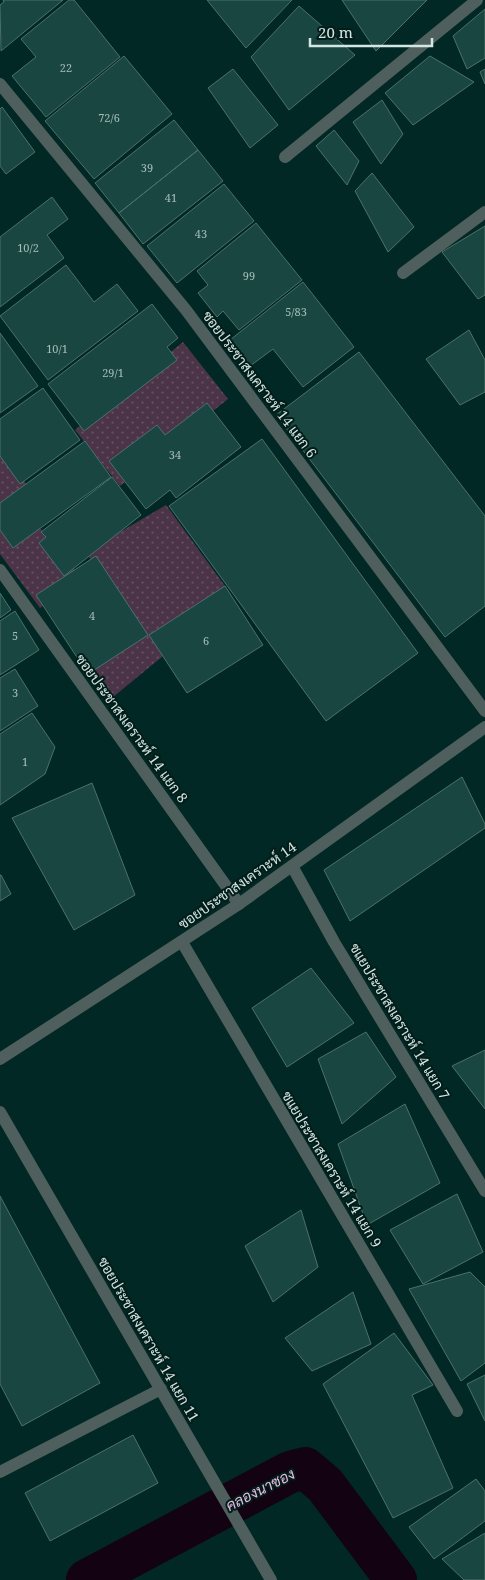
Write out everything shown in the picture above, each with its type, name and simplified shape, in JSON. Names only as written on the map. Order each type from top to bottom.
[{"type":"street","points":[[285,157],[477,0]]},
{"type":"street","name":"ซอยประชาสงเคราะห์ 14 แยก 6","points":[[0,84],[186,310],[485,712]]},
{"type":"street","points":[[403,273],[485,212]]},
{"type":"street","name":"ซอยประชาสงเคราะห์ 14 แยก 8","points":[[0,570],[239,904]]},
{"type":"street","name":"ซอยประชาสงเคราะห์ 14","points":[[0,1059],[239,904],[485,727]]},
{"type":"street","name":"ซแยประชาสงเคราะห์ 14 แยก 7","points":[[292,866],[334,942],[485,1191]]},
{"type":"street","name":"ซแยประชาสงเคราะห์ 14 แยก 9","points":[[182,942],[457,1411]]},
{"type":"street","name":"ซอยประชาสงเคราะห์ 14 แยก 11","points":[[0,1112],[271,1580]]},
{"type":"street","points":[[0,1472],[160,1389]]},
{"type":"shaded area","points":[[183,342],[228,399],[120,486],[75,430]]},
{"type":"shaded area","points":[[0,454],[32,490],[17,500],[82,579],[40,608],[0,554]]},
{"type":"shaded area","points":[[166,505],[225,586],[174,647],[107,702],[88,674],[139,640],[86,552]]},
{"type":"building","points":[[3,0],[63,0],[1,51],[0,5],[4,2]]},
{"type":"building","points":[[69,0],[74,0],[120,57],[46,117],[12,76],[36,57],[21,39]]},
{"type":"building","points":[[207,0],[292,0],[246,48]]},
{"type":"building","points":[[342,0],[427,0],[376,51]]},
{"type":"building","points":[[299,6],[355,55],[289,110],[251,57]]},
{"type":"building","points":[[485,9],[485,58],[467,69],[453,36]]},
{"type":"building","points":[[124,56],[172,114],[94,179],[45,121]]},
{"type":"building","points":[[430,56],[474,82],[413,125],[385,93]]},
{"type":"building","points":[[233,69],[278,125],[250,148],[208,88]]},
{"type":"building","points":[[485,69],[485,84],[480,72]]},
{"type":"building","points":[[382,100],[403,134],[381,164],[353,122]]},
{"type":"building","points":[[2,107],[35,152],[6,174],[0,166],[0,109]]},
{"type":"building","points":[[174,120],[198,150],[119,213],[95,183]]},
{"type":"building","points":[[334,130],[359,161],[347,185],[316,146]]},
{"type":"building","points":[[198,150],[223,181],[143,244],[119,213]]},
{"type":"building","points":[[372,173],[414,227],[388,252],[355,191]]},
{"type":"building","points":[[224,184],[254,221],[177,283],[147,246]]},
{"type":"building","points":[[52,197],[68,219],[47,235],[64,258],[0,307],[0,237]]},
{"type":"building","points":[[256,223],[302,280],[239,330],[223,311],[217,317],[198,293],[208,285],[197,271]]},
{"type":"building","points":[[485,226],[485,295],[478,299],[442,252]]},
{"type":"building","points":[[66,265],[94,302],[117,284],[138,311],[48,380],[0,316]]},
{"type":"building","points":[[303,282],[354,347],[303,387],[273,349],[250,366],[230,340]]},
{"type":"building","points":[[152,304],[178,338],[167,347],[177,360],[84,431],[48,384]]},
{"type":"building","points":[[469,330],[485,360],[485,392],[460,405],[426,359]]},
{"type":"building","points":[[0,333],[38,386],[0,413]]},
{"type":"building","points":[[359,352],[485,516],[485,606],[445,637],[276,415]]},
{"type":"building","points":[[43,388],[80,440],[20,484],[0,456],[0,419]]},
{"type":"building","points":[[207,403],[241,447],[176,498],[170,490],[146,509],[109,461],[157,425],[165,435]]},
{"type":"building","points":[[262,439],[418,653],[326,721],[169,506]]},
{"type":"building","points":[[85,441],[111,477],[13,548],[0,530],[0,503]]},
{"type":"building","points":[[112,477],[141,515],[64,576],[39,543],[46,537],[41,532]]},
{"type":"building","points":[[96,556],[148,635],[88,674],[36,595]]},
{"type":"building","points":[[225,586],[263,645],[187,693],[149,635]]},
{"type":"building","points":[[0,593],[11,610],[0,618]]},
{"type":"building","points":[[15,611],[39,650],[0,675],[0,621]]},
{"type":"building","points":[[15,669],[38,706],[0,731],[0,678]]},
{"type":"building","points":[[32,713],[55,747],[45,774],[0,805],[0,734]]},
{"type":"building","points":[[462,777],[485,824],[485,828],[350,921],[324,870]]},
{"type":"building","points":[[92,783],[135,895],[74,930],[12,818]]},
{"type":"building","points":[[0,875],[11,894],[0,901]]},
{"type":"building","points":[[311,968],[354,1023],[287,1067],[252,1008]]},
{"type":"building","points":[[366,1032],[396,1077],[342,1124],[318,1059]]},
{"type":"building","points":[[485,1050],[485,1109],[452,1066]]},
{"type":"building","points":[[405,1104],[440,1183],[367,1225],[338,1144]]},
{"type":"building","points":[[457,1194],[483,1252],[423,1284],[390,1230]]},
{"type":"building","points":[[0,1196],[100,1383],[22,1426],[0,1384]]},
{"type":"building","points":[[301,1210],[318,1267],[273,1302],[245,1246]]},
{"type":"building","points":[[470,1272],[485,1287],[485,1363],[461,1381],[409,1289]]},
{"type":"building","points":[[353,1292],[371,1344],[312,1371],[285,1338]]},
{"type":"building","points":[[394,1333],[433,1385],[412,1395],[453,1488],[393,1518],[323,1384]]},
{"type":"building","points":[[485,1375],[485,1421],[467,1384]]},
{"type":"building","points":[[133,1435],[158,1483],[50,1541],[25,1493]]},
{"type":"building","points":[[476,1479],[485,1491],[485,1521],[434,1559],[409,1527]]},
{"type":"building","points":[[485,1533],[485,1580],[464,1580],[442,1559]]},
{"type":"waterway","name":"คลองนาซอง","points":[[87,1580],[290,1472],[305,1468],[325,1485],[396,1580]]}]
